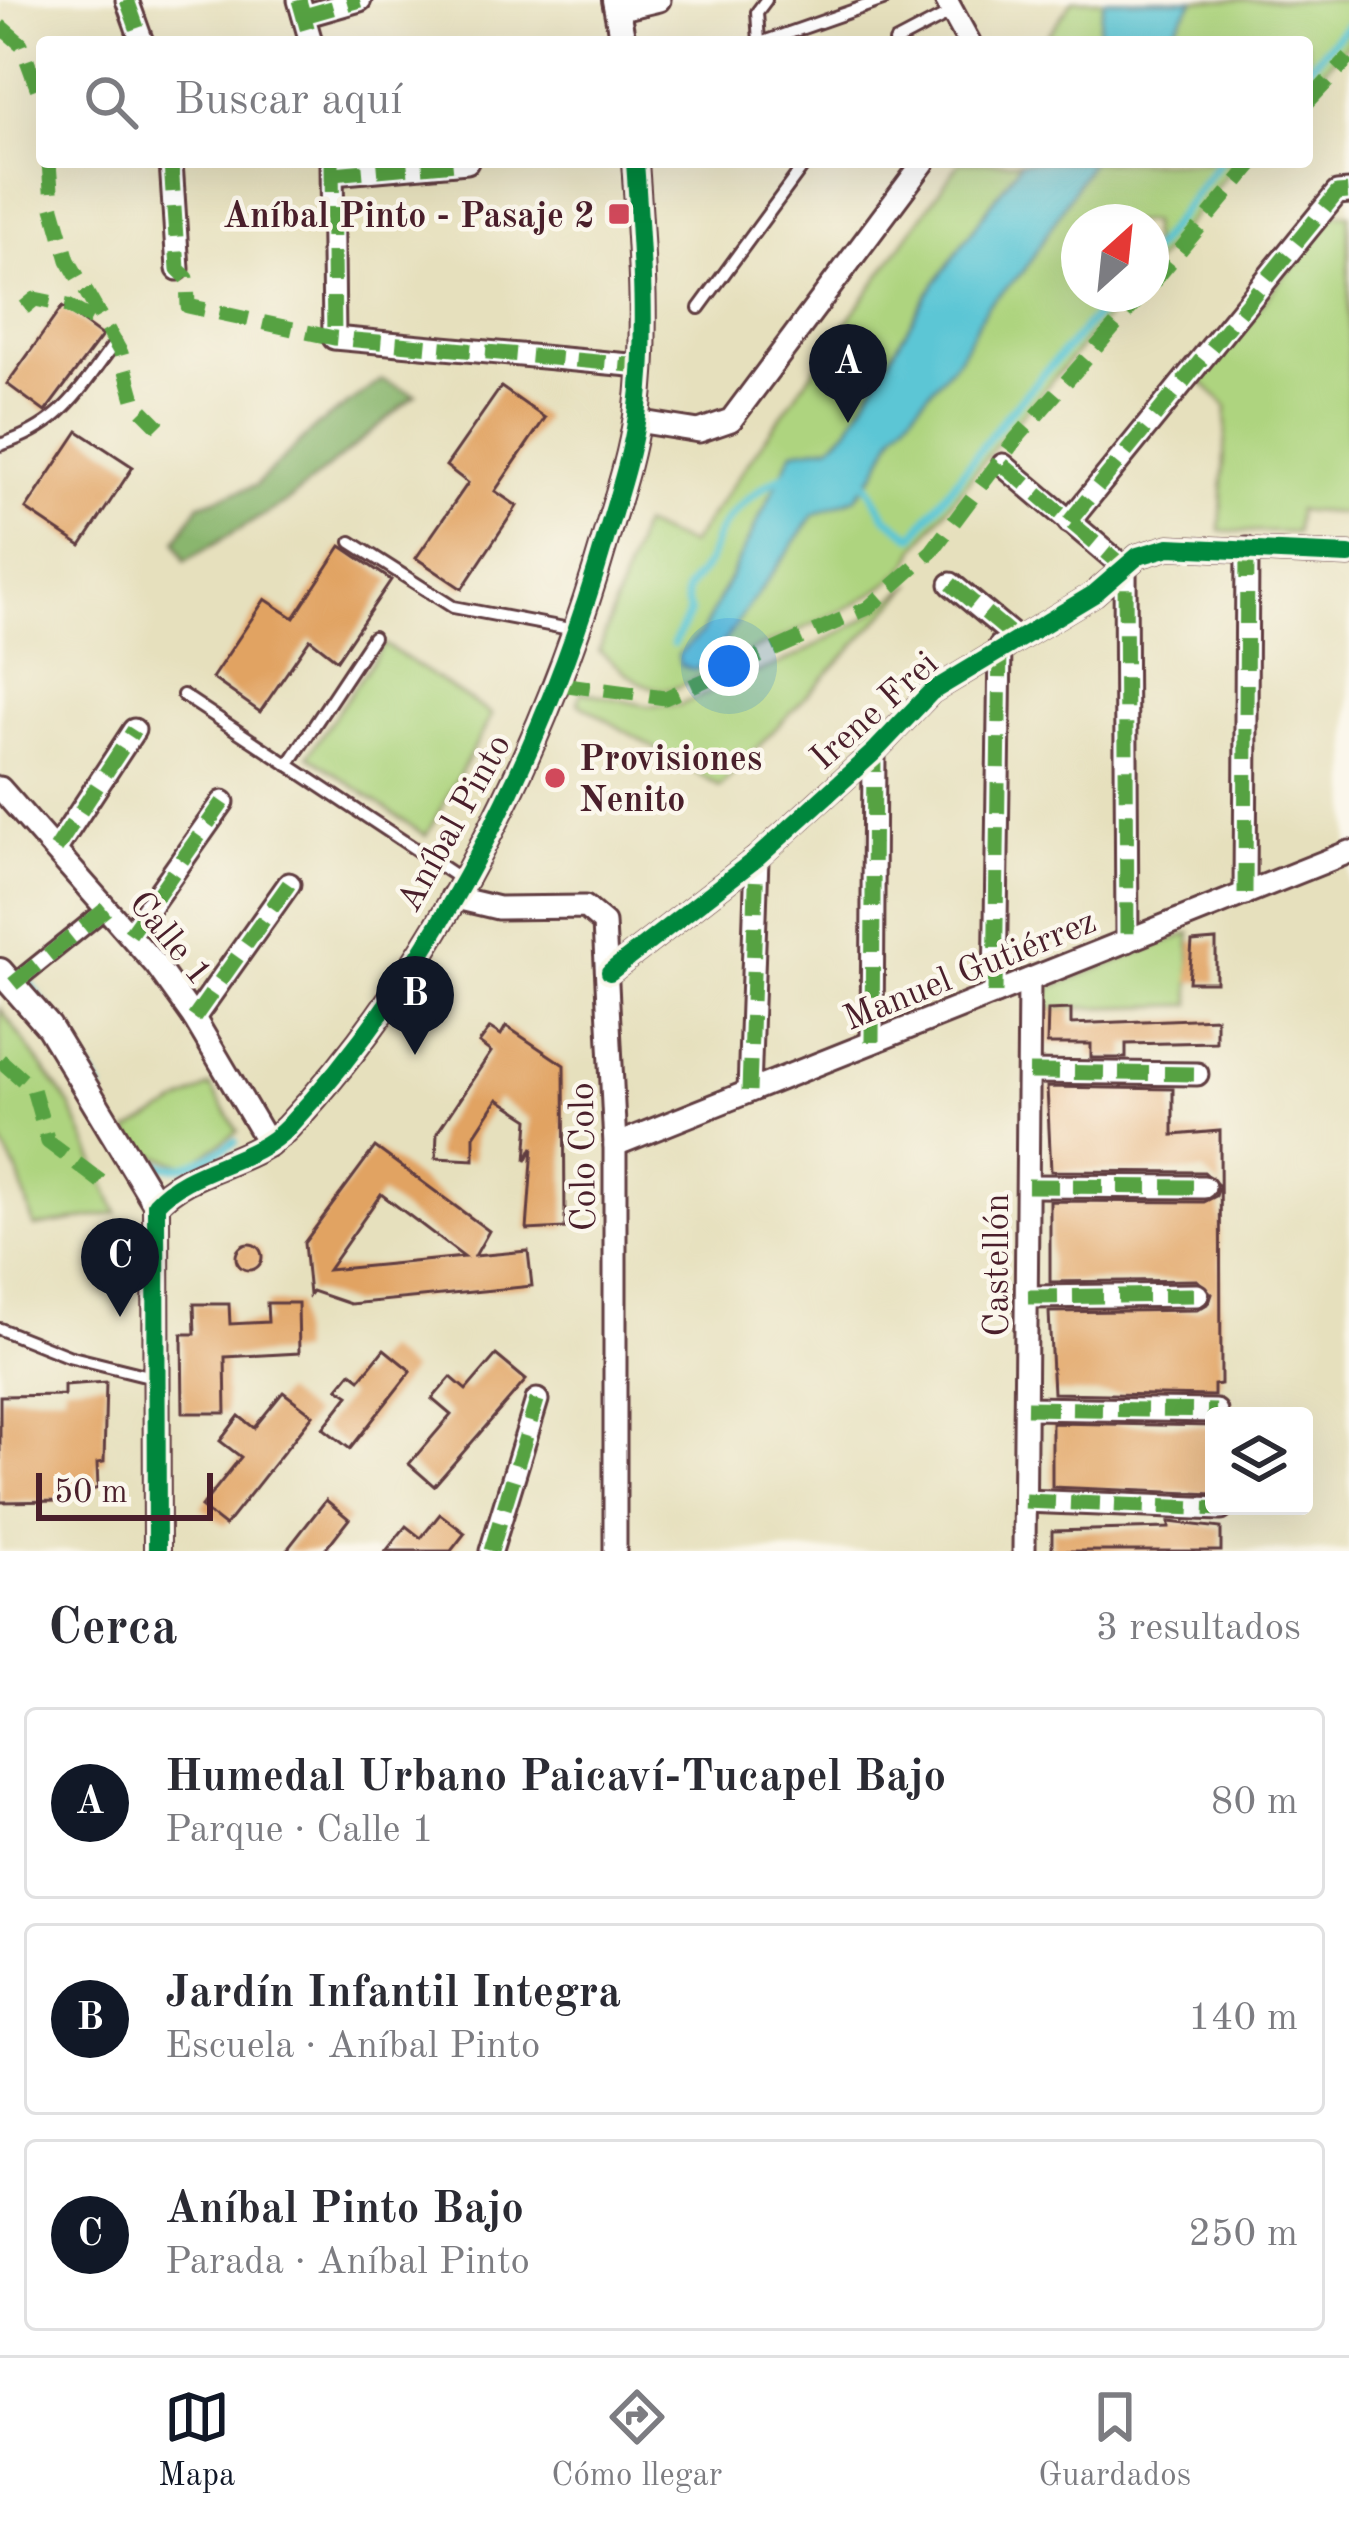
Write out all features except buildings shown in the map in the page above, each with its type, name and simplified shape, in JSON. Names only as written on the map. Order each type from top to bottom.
[{"type":"street","points":[[127,0],[140,36]]},
{"type":"street","points":[[302,8],[360,0]]},
{"type":"street","points":[[622,36],[616,5],[658,0]]},
{"type":"street","points":[[949,6],[966,36]]},
{"type":"street","points":[[171,168],[178,269]]},
{"type":"street","points":[[332,168],[334,338],[641,366]]},
{"type":"street","name":"Aníbal Pinto","points":[[156,1204],[182,1184],[268,1145],[350,1051],[457,888],[541,728],[578,631],[636,422],[644,285],[635,168]]},
{"type":"street","points":[[636,422],[699,431],[731,420],[920,168]]},
{"type":"street","points":[[1069,522],[1337,193],[1349,192]]},
{"type":"street","points":[[1004,466],[1125,568],[1127,941]]},
{"type":"street","name":"Irene Frei","points":[[610,972],[757,858],[874,752],[931,692],[1094,594],[1157,548],[1349,555]]},
{"type":"street","points":[[1245,894],[1247,549]]},
{"type":"street","points":[[951,584],[1008,642],[995,993]]},
{"type":"street","points":[[56,849],[134,730]]},
{"type":"street","points":[[872,1042],[874,752]]},
{"type":"street","name":"Calle 1","points":[[0,788],[130,934],[194,1018],[268,1145]]},
{"type":"street","points":[[130,934],[224,802]]},
{"type":"street","name":"Manuel Gutiérrez","points":[[614,1145],[1349,853]]},
{"type":"street","points":[[748,1091],[757,858]]},
{"type":"street","points":[[194,1018],[289,884]]},
{"type":"street","name":"Colo Colo","points":[[457,888],[498,908],[590,908],[604,923],[610,972],[614,1145],[616,1551]]},
{"type":"street","points":[[107,908],[6,977],[91,1091],[156,1204],[157,1551]]},
{"type":"street","name":"Castellón","points":[[1024,1551],[1029,980]]},
{"type":"street","points":[[1029,1072],[1197,1074]]},
{"type":"street","points":[[1028,1186],[1204,1186]]},
{"type":"street","points":[[1028,1298],[1198,1295]]},
{"type":"street","points":[[491,1551],[537,1400]]},
{"type":"street","points":[[1027,1408],[1205,1411]]},
{"type":"street","points":[[1025,1501],[1205,1508]]},
{"type":"lane","points":[[760,36],[757,12],[766,0]]},
{"type":"lane","points":[[779,36],[884,0]]},
{"type":"lane","points":[[902,36],[949,6]]},
{"type":"lane","points":[[699,308],[802,168]]},
{"type":"lane","points":[[0,445],[38,433],[67,409],[115,344]]},
{"type":"lane","points":[[351,542],[453,607],[578,631]]},
{"type":"lane","points":[[287,765],[373,637]]},
{"type":"lane","points":[[184,695],[457,888]]},
{"type":"lane","points":[[0,1329],[68,1356],[157,1378]]},
{"type":"green space","points":[[1073,0],[1349,0],[1349,42],[1313,81],[1313,36],[1047,36]]},
{"type":"green space","points":[[956,168],[1232,168],[1169,245],[1169,204],[1061,204],[1061,312],[1111,312],[1000,440],[906,567],[858,602],[681,686],[651,687],[599,651],[642,525],[690,545]]},
{"type":"green space","points":[[1333,214],[1349,214],[1349,514],[1297,510],[1296,533],[1220,531],[1227,407],[1201,381]]},
{"type":"green space","points":[[382,380],[416,395],[288,501],[185,561],[176,541],[200,504],[255,486],[317,426]]},
{"type":"green space","points":[[914,583],[720,787],[578,703],[581,691],[648,706],[680,705],[797,656],[858,623]]},
{"type":"green space","points":[[384,644],[492,715],[426,836],[308,755]]},
{"type":"green space","points":[[1190,933],[1191,1005],[1042,1009],[1041,991]]},
{"type":"green space","points":[[0,1008],[70,1105],[117,1213],[34,1227],[19,1175],[0,1140]]},
{"type":"green space","points":[[210,1086],[238,1131],[189,1166],[139,1151],[128,1131]]},
{"type":"water","points":[[1104,0],[1194,0],[1169,36],[1098,36]]},
{"type":"water","points":[[1017,168],[1087,168],[1024,271],[988,305],[959,357],[896,431],[876,472],[855,498],[814,515],[717,651],[695,670],[680,665],[678,655],[702,633],[793,451],[831,445],[848,429],[928,293]]},
{"type":"waterway","points":[[1313,63],[1349,24]]},
{"type":"waterway","points":[[1169,228],[1214,168]]},
{"type":"waterway","points":[[864,479],[886,517],[913,537],[1006,416],[1099,312]]},
{"type":"waterway","points":[[674,643],[690,612],[687,590],[707,564],[723,526],[748,499],[789,473]]},
{"type":"waterway","points":[[28,981],[100,1089]]},
{"type":"waterway","points":[[137,1154],[163,1166],[187,1166],[235,1142]]},
{"type":"marked path","points":[[127,0],[140,36]]},
{"type":"marked path","points":[[299,0],[309,36]]},
{"type":"marked path","points":[[304,16],[360,0]]},
{"type":"marked path","points":[[0,26],[21,44],[36,85]]},
{"type":"marked path","points":[[1313,97],[1349,58]]},
{"type":"marked path","points":[[49,168],[52,204],[68,260],[121,353],[135,403],[159,427]]},
{"type":"marked path","points":[[171,168],[178,269],[187,278],[188,306],[334,338],[641,366]]},
{"type":"marked path","points":[[332,168],[334,338]]},
{"type":"marked path","points":[[333,174],[400,168]]},
{"type":"marked path","points":[[1169,264],[1249,168]]},
{"type":"marked path","points":[[1069,522],[1337,193],[1349,192]]},
{"type":"marked path","points":[[24,308],[35,299],[68,306],[100,324]]},
{"type":"marked path","points":[[560,684],[665,698],[868,608],[932,551],[1016,439],[1127,312]]},
{"type":"marked path","points":[[1003,465],[1125,568],[1127,941]]},
{"type":"marked path","points":[[1245,894],[1247,549]]},
{"type":"marked path","points":[[951,584],[1016,638]]},
{"type":"marked path","points":[[995,993],[1000,646]]},
{"type":"marked path","points":[[56,849],[134,730]]},
{"type":"marked path","points":[[872,1042],[874,752]]},
{"type":"marked path","points":[[130,934],[223,802]]},
{"type":"marked path","points":[[749,1091],[757,858]]},
{"type":"marked path","points":[[194,1018],[289,884]]},
{"type":"marked path","points":[[13,984],[107,908]]},
{"type":"marked path","points":[[0,1060],[33,1089],[48,1142],[104,1184]]},
{"type":"marked path","points":[[1029,1072],[1197,1074]]},
{"type":"marked path","points":[[1028,1186],[1204,1187]]},
{"type":"marked path","points":[[1028,1297],[1197,1295]]},
{"type":"marked path","points":[[491,1551],[537,1400]]},
{"type":"marked path","points":[[1027,1408],[1205,1411]]},
{"type":"marked path","points":[[1025,1501],[1205,1508]]},
{"type":"cycle path","points":[[157,1551],[156,1204],[186,1181],[273,1140],[342,1065],[438,926],[518,774],[581,618],[634,432],[643,321],[635,168]]},
{"type":"cycle path","points":[[610,972],[757,858],[874,752],[931,692],[1094,594],[1138,556],[1169,547],[1349,555]]},
{"type":"place","name":"Aníbal Pinto - Pasaje 2","points":[[619,214]]},
{"type":"place","name":"Humedal Urbano Paicaví-Tucapel Bajo","points":[[848,423]]},
{"type":"place","name":"Provisiones Nenito","points":[[555,778]]},
{"type":"place","name":"Jardín Infantil Integra","points":[[415,1055]]},
{"type":"place","name":"Aníbal Pinto Bajo","points":[[120,1317]]}]
